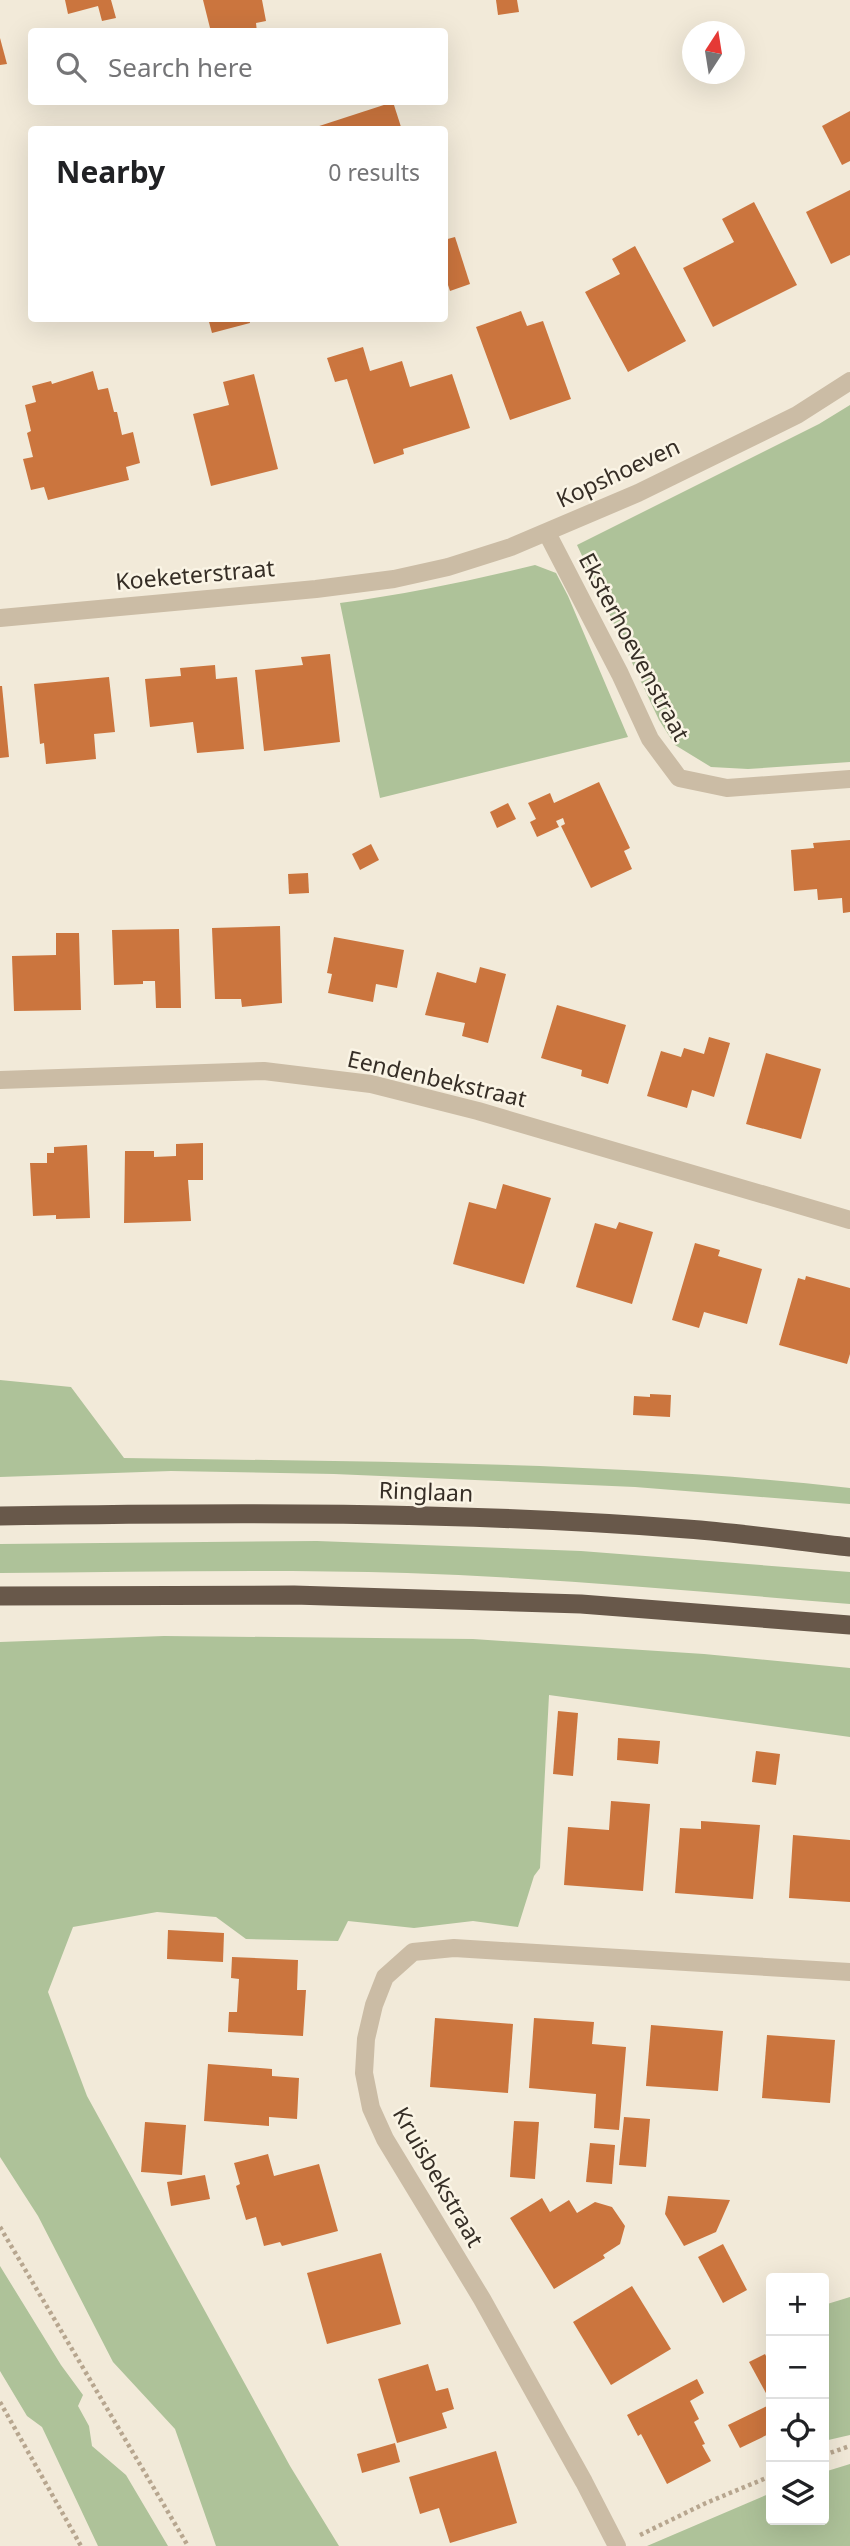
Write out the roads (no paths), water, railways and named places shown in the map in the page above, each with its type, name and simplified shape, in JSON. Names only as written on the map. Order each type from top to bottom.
[{"type":"highway","name":"Ringlaan","points":[[0,1516],[265,1513],[470,1517],[688,1529],[850,1547]]},
{"type":"highway","points":[[0,1596],[294,1595],[567,1604],[850,1625]]},
{"type":"street","name":"Kopshoeven","points":[[394,579],[448,567],[547,533],[638,493],[797,415],[850,380]]},
{"type":"street","name":"Eksterhoevenstraat","points":[[547,533],[620,674],[650,739],[679,778],[727,788],[850,779]]},
{"type":"street","name":"Koeketerstraat","points":[[0,618],[394,579]]},
{"type":"street","name":"Eendenbekstraat","points":[[0,1080],[264,1071],[371,1083],[478,1111],[850,1220]]},
{"type":"street","name":"Kruisbekstraat","points":[[617,2546],[482,2299],[385,2139],[371,2108],[365,2073],[366,2039],[374,2005],[385,1977],[412,1952],[454,1948],[850,1972]]}]
